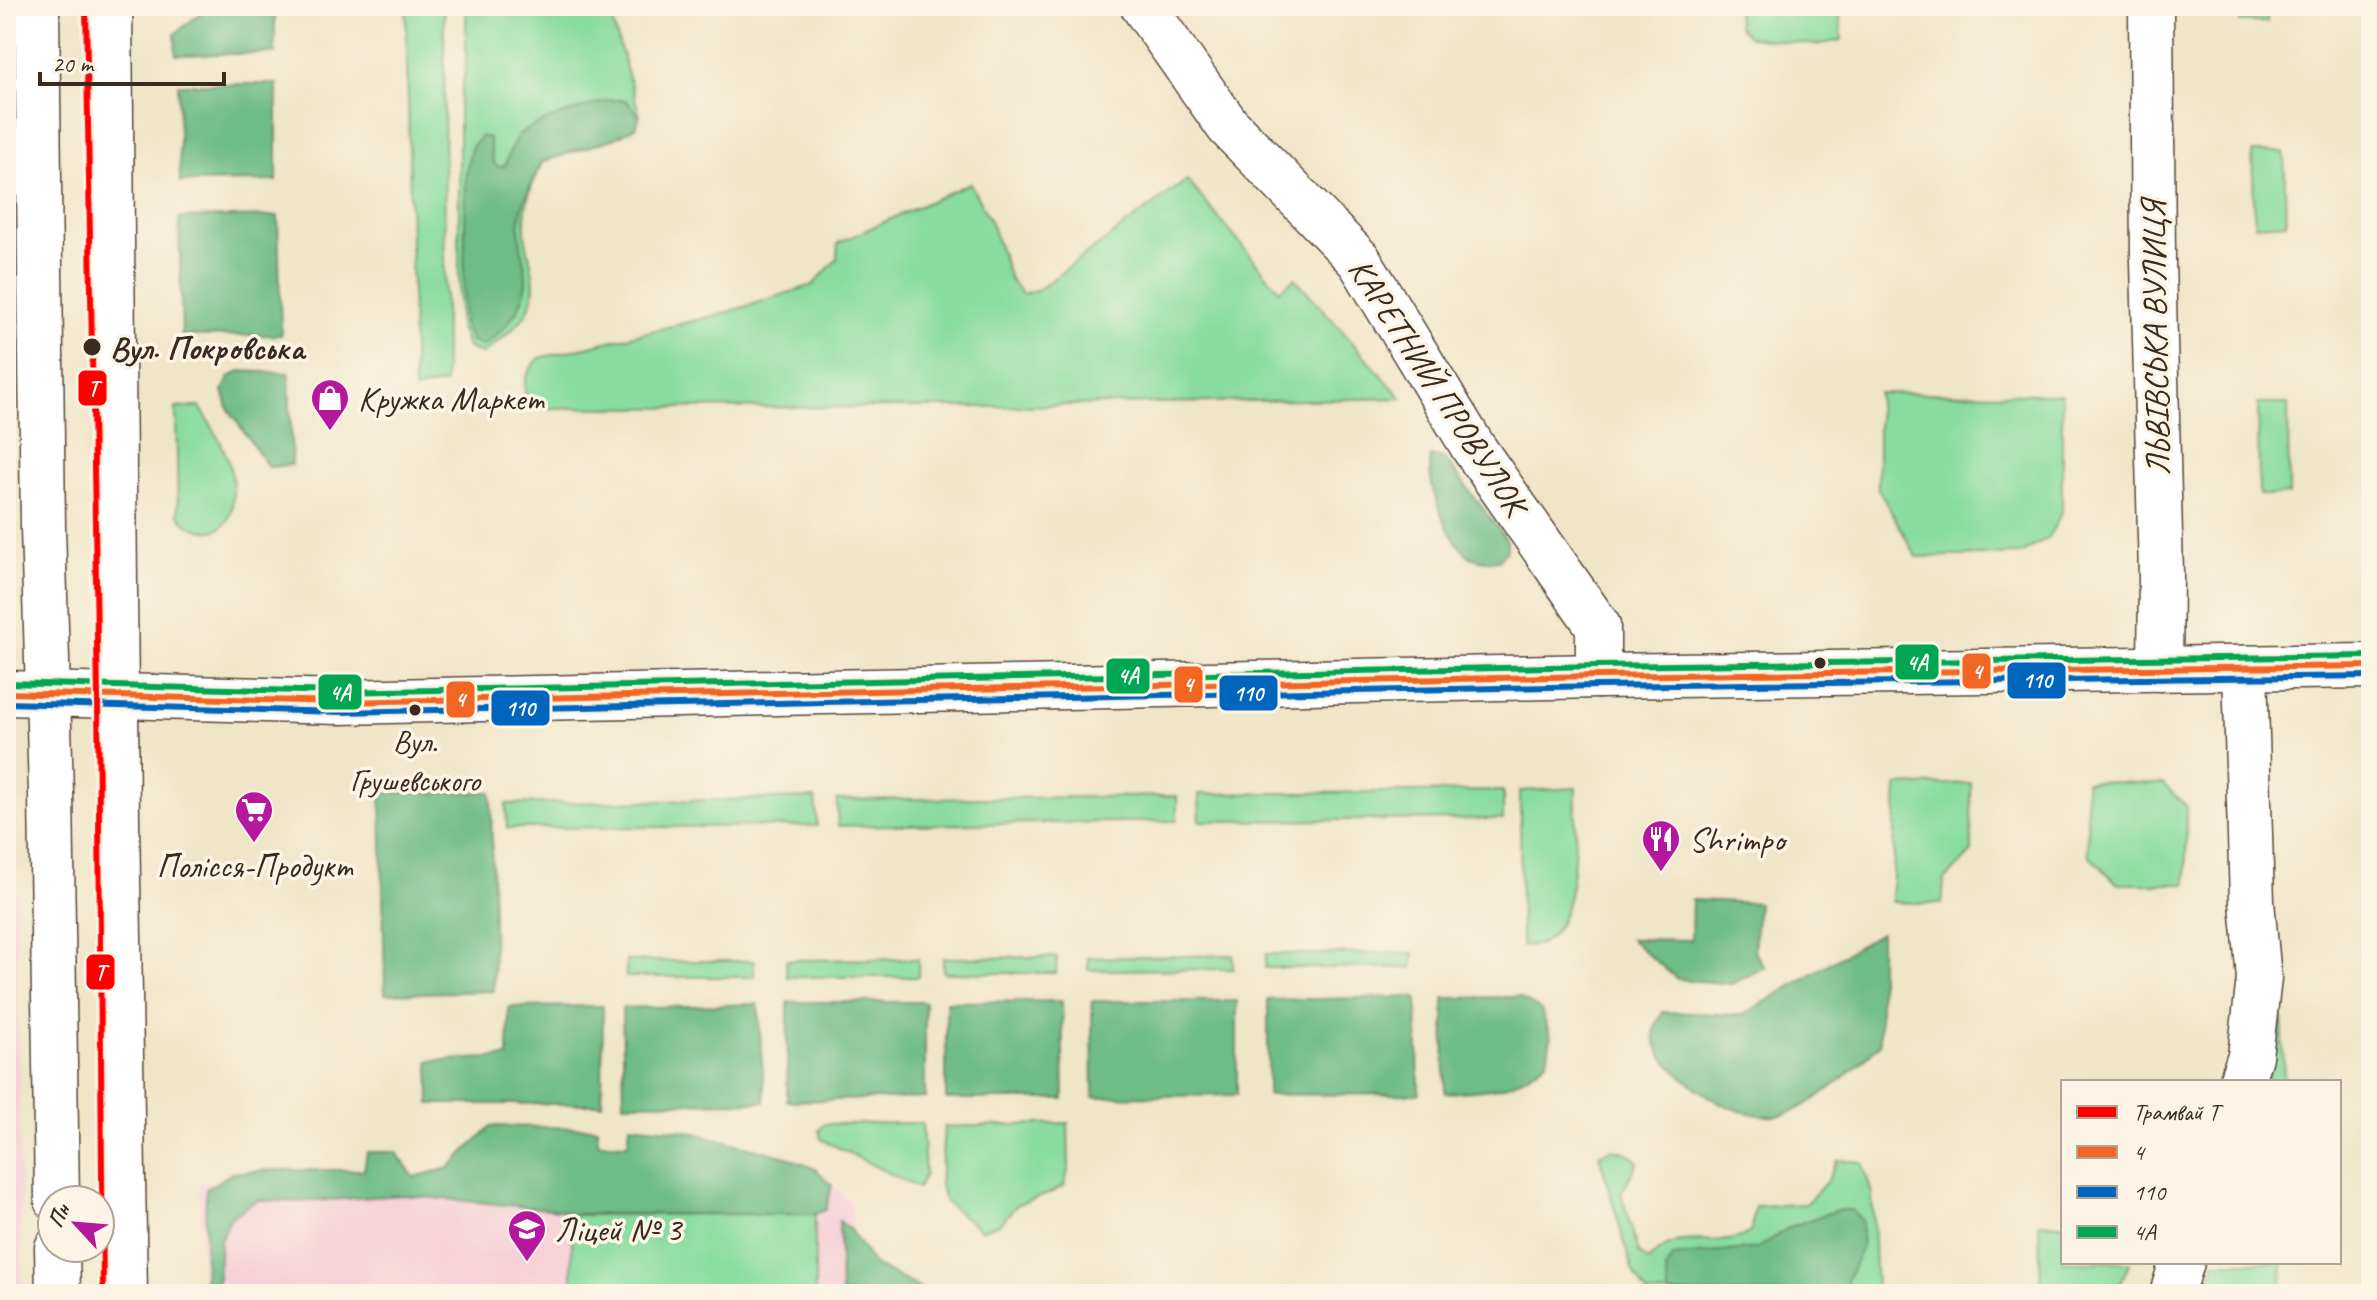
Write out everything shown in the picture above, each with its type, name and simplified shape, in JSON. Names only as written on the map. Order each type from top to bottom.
[{"type":"main road","points":[[37,6],[43,528],[49,693],[57,1184]]},
{"type":"main road","points":[[110,6],[125,1294]]},
{"type":"main road","name":"КАРЕТНИЙ ПРОВУЛОК","points":[[1143,6],[1228,126],[1359,260],[1473,447],[1598,626],[1598,676]]},
{"type":"main road","name":"ЛЬВІВСЬКА ВУЛИЦЯ","points":[[2151,6],[2160,669]]},
{"type":"main road","points":[[6,693],[340,702],[1598,676],[2371,666]]},
{"type":"main road","points":[[2242,1080],[2250,1056],[2259,978],[2252,902],[2245,668]]},
{"type":"main road","points":[[57,1264],[58,1294]]},
{"type":"main road","points":[[2172,1294],[2181,1264]]},
{"type":"shaded area","points":[[6,786],[15,821],[22,1294],[6,1294]]},
{"type":"shaded area","name":"Ліцей № 3","points":[[816,1169],[852,1204],[852,1294],[203,1294],[199,1182]]},
{"type":"green space","points":[[209,6],[275,6],[275,53],[176,55],[175,34]]},
{"type":"green space","points":[[406,6],[444,6],[445,383],[414,390]]},
{"type":"green space","points":[[466,6],[608,6],[640,116],[636,127],[615,138],[542,162],[531,188],[525,215],[525,234],[534,283],[531,302],[518,324],[482,354],[467,347],[459,324],[459,105],[466,65]]},
{"type":"green space","points":[[1737,6],[1835,6],[1840,17],[1842,40],[1816,45],[1749,37],[1738,26]]},
{"type":"green space","points":[[2240,6],[2267,6],[2267,22],[2240,22]]},
{"type":"green space","points":[[178,84],[277,84],[277,181],[180,182]]},
{"type":"green space","points":[[611,100],[626,100],[640,116],[636,127],[615,138],[542,162],[522,207],[520,237],[526,275],[523,297],[514,316],[492,339],[483,346],[471,341],[463,323],[466,173],[471,148],[481,136],[489,138],[493,161],[497,167],[505,166],[513,144],[524,132],[561,115]]},
{"type":"green space","points":[[2252,152],[2284,152],[2286,223],[2255,225]]},
{"type":"green space","points":[[1187,180],[1279,290],[1295,278],[1402,398],[976,407],[528,408],[525,380],[540,358],[722,314],[813,285],[837,259],[838,243],[970,183],[991,223],[1010,279],[1022,294],[1039,289]]},
{"type":"green space","points":[[278,216],[281,335],[182,336],[179,218]]},
{"type":"green space","points":[[240,371],[289,373],[292,465],[268,467],[228,408],[223,391],[229,378]]},
{"type":"green space","points":[[1878,393],[2062,394],[2062,511],[2049,537],[2021,554],[1917,557],[1878,489]]},
{"type":"green space","points":[[2258,404],[2288,404],[2289,495],[2259,495]]},
{"type":"green space","points":[[200,407],[226,455],[233,487],[232,505],[226,523],[207,531],[194,528],[178,514],[176,408]]},
{"type":"green space","points":[[1431,456],[1446,460],[1507,540],[1507,550],[1499,560],[1471,557],[1460,547],[1439,509],[1431,480]]},
{"type":"green space","points":[[2086,781],[2163,784],[2186,806],[2186,884],[2118,884],[2088,854]]},
{"type":"green space","points":[[1971,783],[1972,852],[1944,881],[1942,904],[1892,902],[1897,786]]},
{"type":"green space","points":[[1576,788],[1573,874],[1562,918],[1553,934],[1540,944],[1521,946],[1520,791]]},
{"type":"green space","points":[[1503,791],[1503,819],[1200,821],[1199,794]]},
{"type":"green space","points":[[491,792],[494,991],[385,994],[381,793]]},
{"type":"green space","points":[[1177,796],[1177,821],[838,826],[837,800]]},
{"type":"green space","points":[[815,798],[817,826],[507,828],[506,804]]},
{"type":"green space","points":[[1692,900],[1758,903],[1754,951],[1765,967],[1732,984],[1677,979],[1630,939],[1691,940]]},
{"type":"green space","points":[[1880,933],[1880,1044],[1831,1088],[1787,1114],[1753,1114],[1710,1097],[1672,1067],[1656,1045],[1654,1031],[1663,1012],[1743,1015]]},
{"type":"green space","points":[[1414,953],[1412,968],[1265,968],[1266,954]]},
{"type":"green space","points":[[1233,955],[1233,969],[1088,970],[1088,958]]},
{"type":"green space","points":[[1057,957],[1056,973],[943,973],[943,958]]},
{"type":"green space","points":[[918,959],[918,977],[787,977],[786,960]]},
{"type":"green space","points":[[626,961],[754,961],[754,977],[626,977]]},
{"type":"green space","points":[[1417,997],[1419,1094],[1268,1095],[1268,1000]]},
{"type":"green space","points":[[1519,997],[1541,1010],[1551,1037],[1547,1061],[1521,1079],[1499,1088],[1445,1093],[1444,998]]},
{"type":"green space","points":[[1062,1001],[1064,1099],[946,1099],[946,1002]]},
{"type":"green space","points":[[1092,1001],[1237,1001],[1237,1095],[1093,1097]]},
{"type":"green space","points":[[788,1002],[925,1002],[925,1098],[787,1101]]},
{"type":"green space","points":[[758,1004],[765,1102],[624,1103],[622,1008]]},
{"type":"green space","points":[[603,1006],[602,1104],[430,1104],[429,1061],[508,1057],[509,1007]]},
{"type":"green space","points":[[2282,1015],[2284,1080],[2267,1080]]},
{"type":"green space","points":[[922,1123],[925,1174],[918,1188],[821,1139],[819,1130],[824,1124]]},
{"type":"green space","points":[[1068,1123],[1069,1167],[1064,1186],[1018,1204],[999,1224],[981,1230],[945,1202],[940,1185],[944,1127]]},
{"type":"green space","points":[[630,1125],[687,1131],[787,1157],[816,1169],[832,1185],[826,1210],[815,1214],[572,1214],[560,1210],[402,1195],[300,1202],[258,1200],[231,1217],[220,1240],[217,1294],[204,1294],[206,1189],[232,1173],[364,1170],[367,1152],[396,1152],[414,1177],[449,1168],[491,1126],[597,1128],[598,1143],[628,1144]]},
{"type":"green space","points":[[1611,1149],[1628,1153],[1638,1162],[1621,1193],[1639,1253],[1648,1261],[1676,1242],[1726,1240],[1743,1236],[1751,1231],[1755,1206],[1806,1204],[1828,1180],[1838,1160],[1862,1162],[1872,1194],[1876,1294],[1647,1294],[1633,1272],[1599,1155]]},
{"type":"green space","points":[[1837,1210],[1852,1210],[1862,1221],[1861,1249],[1847,1280],[1848,1294],[1668,1294],[1666,1268],[1673,1257],[1757,1248],[1792,1226]]},
{"type":"green space","points":[[815,1214],[815,1294],[572,1294],[572,1215]]},
{"type":"green space","points":[[839,1221],[851,1231],[874,1265],[928,1292],[954,1294],[841,1294]]},
{"type":"green space","points":[[2039,1223],[2061,1224],[2061,1264],[2129,1264],[2115,1294],[2041,1294]]},
{"type":"green space","points":[[2214,1264],[2283,1264],[2282,1294],[2205,1294]]},
{"type":"tram line","name":"Т","points":[[86,6],[98,696],[103,1294]]},
{"type":"transit line","name":"4А","points":[[6,683],[340,692],[1598,666],[2371,656]]},
{"type":"transit line","name":"4","points":[[6,693],[340,702],[1598,676],[2371,666]]},
{"type":"transit line","name":"110","points":[[6,703],[340,712],[1598,686],[2371,676]]},
{"type":"place","name":"Вул. Покровська","points":[[92,347]]},
{"type":"place","name":"Кружка Маркет","points":[[330,432]]},
{"type":"place","name":"Вул. Грушевського","points":[[415,710]]},
{"type":"place","name":"Полісся-Продукт","points":[[254,844]]},
{"type":"place","name":"Shrimpo","points":[[1661,873]]},
{"type":"place","name":"Ліцей № 3","points":[[527,1263]]}]
